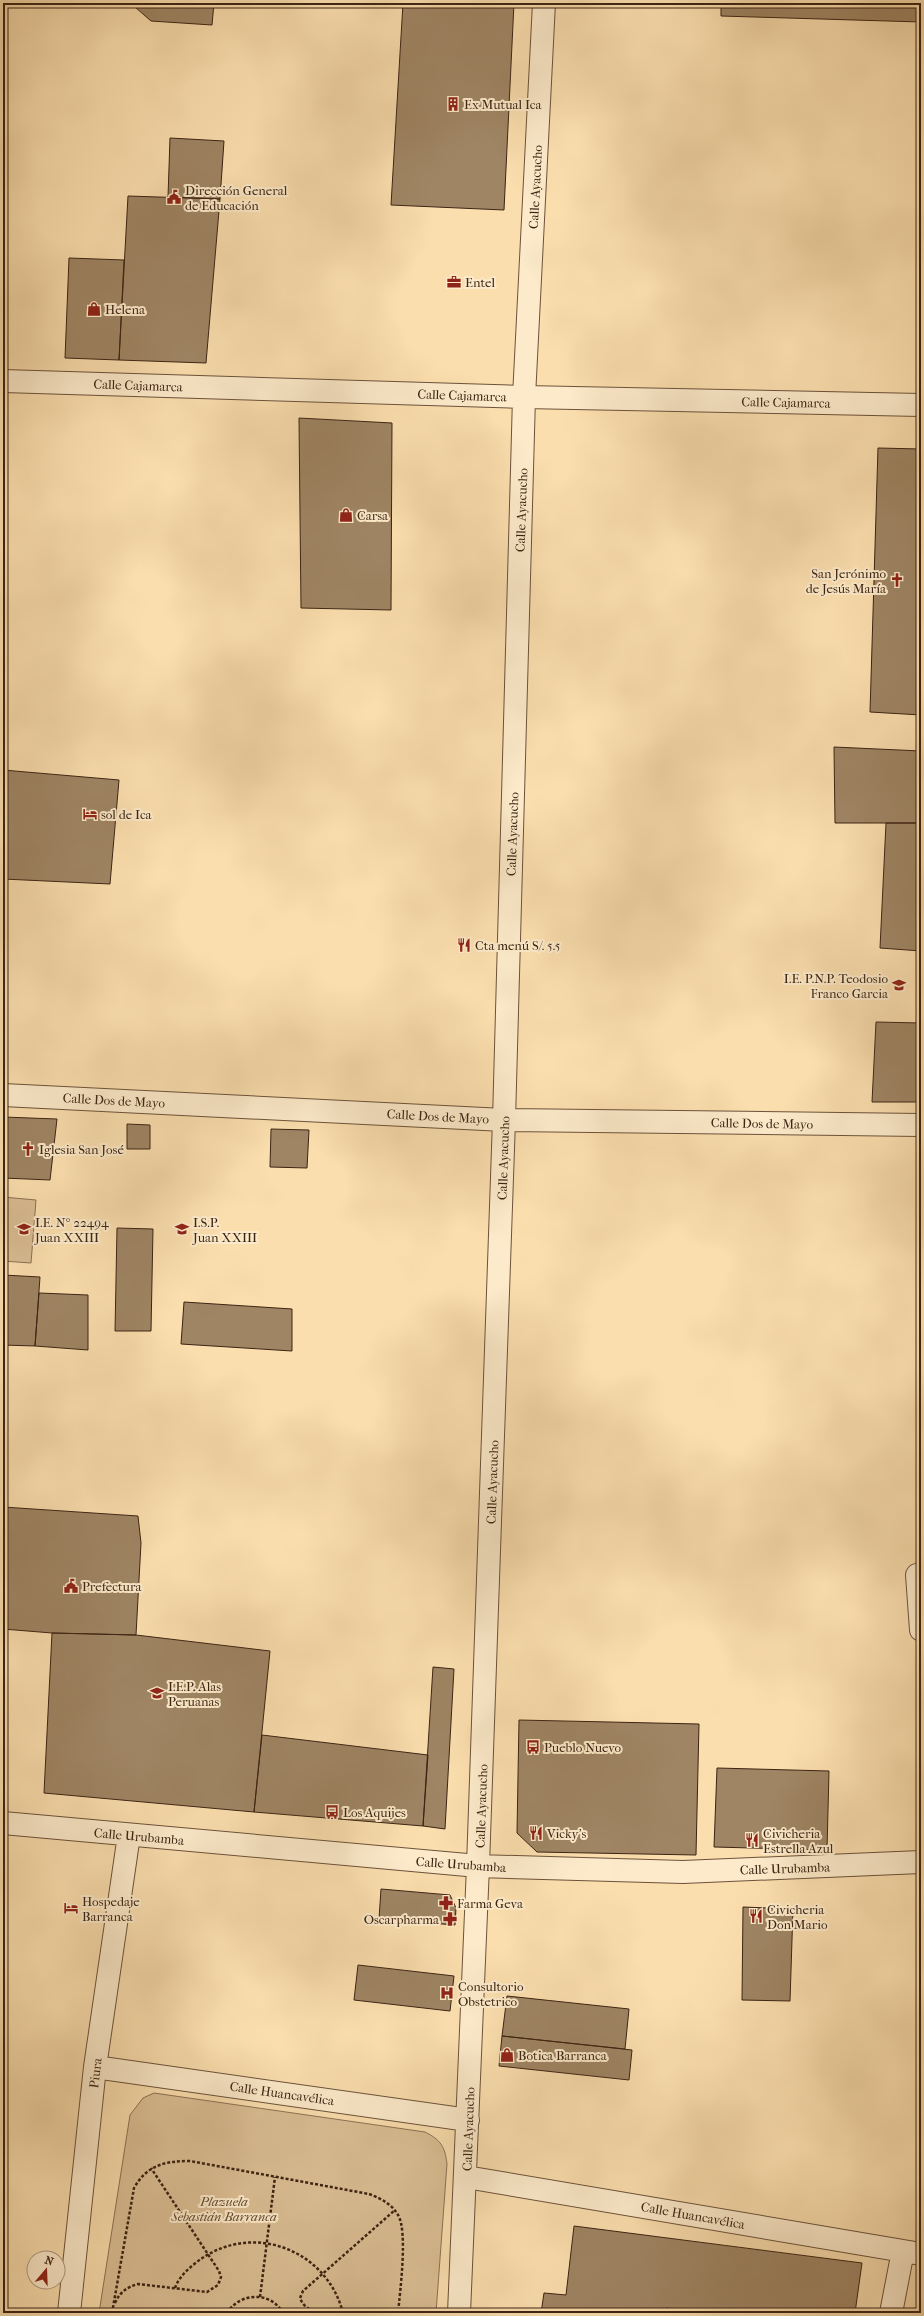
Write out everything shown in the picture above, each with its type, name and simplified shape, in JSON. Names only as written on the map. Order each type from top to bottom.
[{"type":"street","name":"Calle Ayacucho","points":[[459,2313],[466,2177],[478,1866],[504,1120],[524,398],[544,3]]},
{"type":"street","name":"Calle Cajamarca","points":[[3,381],[524,398],[921,405]]},
{"type":"street","name":"Calle Dos de Mayo","points":[[3,1095],[504,1120],[921,1125]]},
{"type":"street","points":[[917,1575],[921,1630]]},
{"type":"street","name":"Calle Urubamba","points":[[3,1823],[478,1866],[683,1872],[921,1862]]},
{"type":"street","name":"Piura","points":[[69,2313],[95,2067],[129,1835]]},
{"type":"street","name":"Calle Huancavélica","points":[[95,2067],[468,2120]]},
{"type":"street","name":"Calle Huancavélica","points":[[466,2177],[912,2252]]},
{"type":"street","points":[[891,2313],[912,2252]]},
{"type":"path","points":[[113,2312],[134,2188],[141,2176],[151,2168],[177,2161],[190,2161],[369,2194],[380,2198],[395,2210],[402,2225],[403,2238],[398,2313]]},
{"type":"path","points":[[113,2312],[115,2302],[128,2287],[147,2284],[206,2292],[218,2285],[221,2277],[219,2271],[151,2168]]},
{"type":"path","points":[[260,2297],[275,2177]]},
{"type":"path","points":[[329,2313],[313,2311],[302,2303],[300,2298],[302,2291],[395,2210]]},
{"type":"path","points":[[174,2288],[184,2273],[208,2254],[235,2243],[250,2241],[267,2243],[294,2251],[307,2259],[323,2274],[336,2293],[343,2313]]},
{"type":"path","points":[[227,2313],[238,2301],[249,2297],[260,2297],[271,2301],[283,2313]]},
{"type":"green space","points":[[3,1197],[36,1200],[31,1263],[3,1261]]},
{"type":"green space","name":"Plazuela Sebastián Barranca","points":[[154,2093],[425,2132],[435,2138],[445,2153],[447,2164],[436,2313],[99,2313],[130,2115],[143,2098]]},
{"type":"building","points":[[135,3],[214,3],[212,25],[151,21],[135,7]]},
{"type":"building","name":"Ex Mutual Ica","points":[[403,3],[514,3],[504,210],[391,205]]},
{"type":"building","points":[[721,3],[921,3],[921,22],[721,16]]},
{"type":"building","points":[[170,138],[224,141],[220,199],[168,197]]},
{"type":"building","points":[[128,196],[220,199],[206,363],[119,360]]},
{"type":"building","name":"Helena","points":[[69,258],[124,260],[119,360],[65,358]]},
{"type":"building","name":"Carsa","points":[[299,418],[392,423],[391,610],[301,608]]},
{"type":"building","name":"San Jerónimo de Jesús María","points":[[878,448],[921,449],[921,715],[870,712]]},
{"type":"building","points":[[834,747],[921,751],[921,823],[835,823]]},
{"type":"building","points":[[3,770],[119,780],[110,884],[3,879]]},
{"type":"building","points":[[886,823],[921,823],[921,951],[880,948]]},
{"type":"building","points":[[876,1022],[921,1023],[921,1102],[872,1102]]},
{"type":"building","name":"Iglesia San José","points":[[3,1117],[57,1119],[50,1180],[3,1178]]},
{"type":"building","points":[[127,1124],[150,1125],[150,1149],[127,1149]]},
{"type":"building","points":[[271,1129],[309,1130],[307,1168],[270,1167]]},
{"type":"building","points":[[117,1228],[153,1229],[151,1331],[115,1331]]},
{"type":"building","points":[[3,1275],[40,1277],[35,1346],[3,1345]]},
{"type":"building","points":[[39,1293],[88,1295],[88,1350],[35,1346]]},
{"type":"building","points":[[184,1302],[292,1309],[292,1351],[181,1344]]},
{"type":"building","name":"Prefectura","points":[[3,1507],[138,1516],[141,1543],[136,1635],[52,1633],[3,1629]]},
{"type":"building","name":"I.E.P. Alas Peruanas","points":[[52,1633],[136,1635],[270,1651],[254,1812],[44,1793]]},
{"type":"building","points":[[433,1667],[454,1669],[445,1829],[423,1826]]},
{"type":"building","points":[[519,1720],[699,1724],[696,1855],[537,1852],[517,1833]]},
{"type":"building","points":[[262,1735],[428,1755],[423,1826],[254,1812]]},
{"type":"building","points":[[717,1768],[829,1771],[827,1850],[714,1847]]},
{"type":"building","points":[[381,1889],[450,1895],[456,1908],[455,1925],[379,1919]]},
{"type":"building","points":[[743,1907],[793,1909],[790,2001],[742,2000]]},
{"type":"building","points":[[358,1965],[454,1976],[450,2011],[354,2000]]},
{"type":"building","points":[[507,1996],[629,2009],[625,2049],[502,2036]]},
{"type":"building","points":[[502,2036],[632,2050],[629,2080],[499,2066]]},
{"type":"building","points":[[574,2226],[862,2263],[855,2313],[694,2313],[666,2308],[665,2313],[541,2313],[544,2293],[566,2295]]},
{"type":"place","name":"Ex Mutual Ica","points":[[453,104]]},
{"type":"place","name":"Dirección General de Educación","points":[[174,197]]},
{"type":"place","name":"Entel","points":[[454,282]]},
{"type":"place","name":"Helena","points":[[94,309]]},
{"type":"place","name":"Carsa","points":[[346,515]]},
{"type":"place","name":"San Jerónimo de Jesús María","points":[[897,580]]},
{"type":"place","name":"sol de Ica","points":[[90,814]]},
{"type":"place","name":"Cta menú S/. 5.5","points":[[464,945]]},
{"type":"place","name":"I.E. P.N.P. Teodosio Franco Garcia","points":[[899,985]]},
{"type":"place","name":"Iglesia San José","points":[[28,1149]]},
{"type":"place","name":"I.E. N° 22494 Juan XXIII","points":[[24,1229]]},
{"type":"place","name":"I.S.P. Juan XXIII","points":[[182,1229]]},
{"type":"place","name":"Prefectura","points":[[71,1586]]},
{"type":"place","name":"I.E.P. Alas Peruanas","points":[[157,1693]]},
{"type":"place","name":"Pueblo Nuevo","points":[[533,1747]]},
{"type":"place","name":"Los Aquijes","points":[[332,1812]]},
{"type":"place","name":"Vicky's","points":[[536,1833]]},
{"type":"place","name":"Civicheria Estrella Azul","points":[[752,1840]]},
{"type":"place","name":"Farma Geva","points":[[446,1903]]},
{"type":"place","name":"Hospedaje Barranca","points":[[71,1908]]},
{"type":"place","name":"Civicheria Don Mario","points":[[756,1916]]},
{"type":"place","name":"Oscarpharma","points":[[450,1919]]},
{"type":"place","name":"Consultorio Obstetrico","points":[[447,1993]]},
{"type":"place","name":"Botica Barranca","points":[[507,2055]]}]
